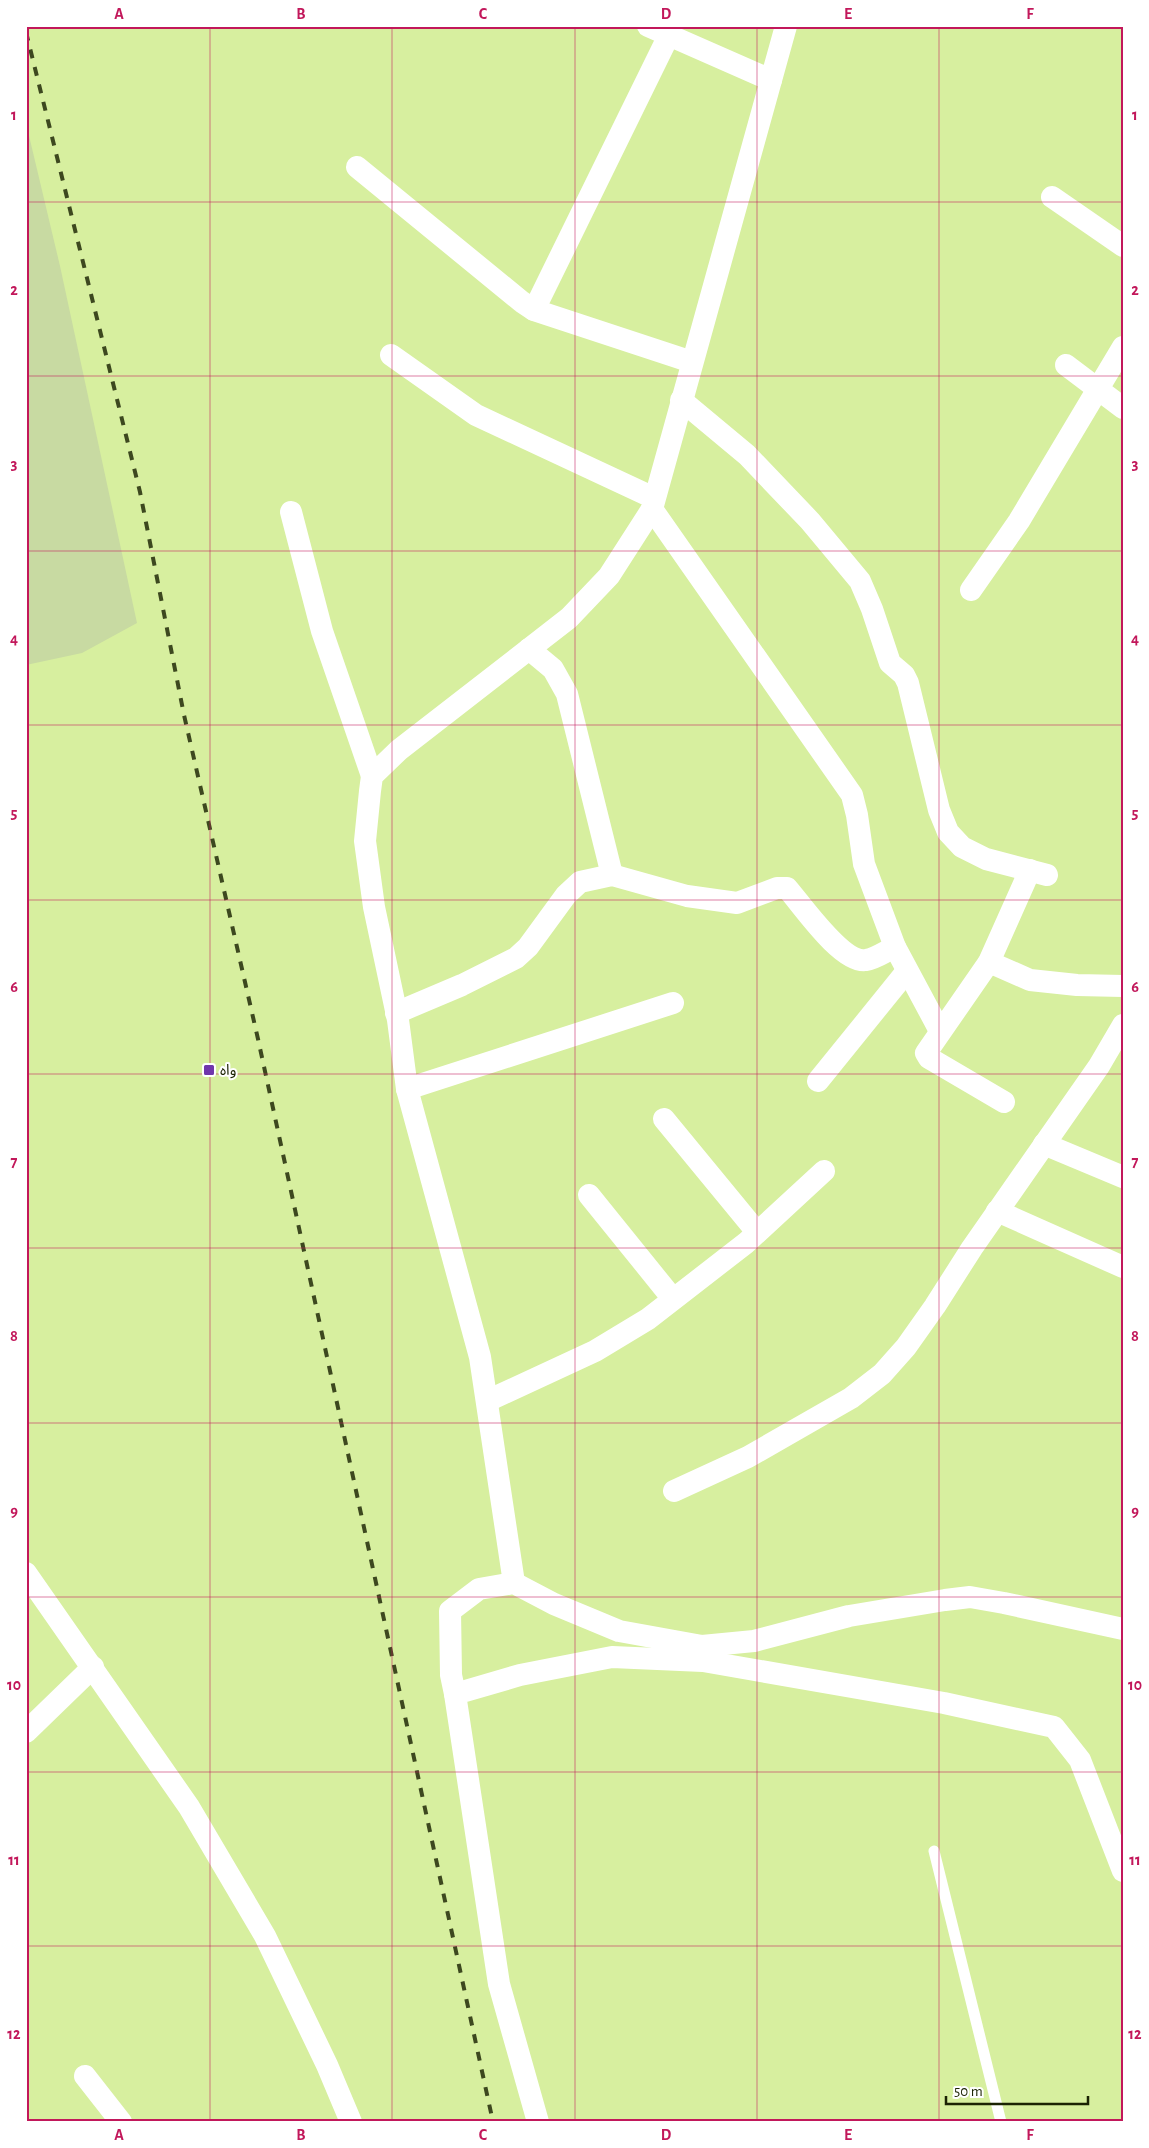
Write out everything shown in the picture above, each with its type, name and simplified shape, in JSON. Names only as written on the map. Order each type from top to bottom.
[{"type":"street","points":[[372,776],[399,750],[569,618],[609,576],[653,504],[786,26]]},
{"type":"street","points":[[534,310],[658,31],[771,80]]},
{"type":"street","points":[[357,167],[534,310],[692,362]]},
{"type":"street","points":[[1052,197],[1123,246]]},
{"type":"street","points":[[971,590],[1019,522],[1123,346]]},
{"type":"street","points":[[391,355],[476,415],[572,458],[653,504],[852,795],[864,864],[895,947],[940,1031]]},
{"type":"street","points":[[1066,365],[1099,388],[1123,408]]},
{"type":"street","points":[[682,400],[747,455],[810,521],[860,581],[890,663],[904,675],[908,683],[939,810],[948,832],[962,847],[986,859],[1039,873],[989,962],[926,1053],[929,1058],[1004,1102]]},
{"type":"street","points":[[291,512],[322,631],[372,776],[365,841],[374,907],[396,1013],[407,1088],[480,1357],[514,1583]]},
{"type":"street","points":[[529,649],[553,669],[567,694],[612,875]]},
{"type":"street","points":[[396,1013],[462,985],[516,958],[528,947],[566,894],[580,882],[612,875],[687,896],[722,903],[737,903],[777,888],[787,888],[833,942],[852,958],[865,960],[895,947]]},
{"type":"street","points":[[989,962],[1030,980],[1077,985],[1123,986]]},
{"type":"street","points":[[818,1081],[908,971]]},
{"type":"street","points":[[407,1088],[673,1003]]},
{"type":"street","points":[[674,1491],[748,1457],[851,1398],[882,1374],[906,1347],[997,1211],[1099,1066],[1123,1025]]},
{"type":"street","points":[[664,1119],[757,1232]]},
{"type":"street","points":[[1044,1144],[1123,1177]]},
{"type":"street","points":[[487,1401],[595,1351],[648,1319],[757,1232],[824,1171]]},
{"type":"street","points":[[589,1195],[673,1299]]},
{"type":"street","points":[[997,1211],[1123,1268]]},
{"type":"street","points":[[26,1573],[189,1807],[265,1936],[327,2064],[351,2122]]},
{"type":"street","points":[[538,2122],[499,1984],[451,1675],[450,1611],[479,1589],[514,1583],[554,1604],[619,1631],[702,1646],[754,1641],[849,1616],[970,1597],[1123,1630]]},
{"type":"street","points":[[455,1694],[520,1675],[612,1657],[694,1660],[944,1703],[1054,1727],[1080,1760],[1123,1871]]},
{"type":"street","points":[[26,1732],[93,1667]]},
{"type":"street","points":[[85,2076],[121,2122]]},
{"type":"lane","points":[[934,1851],[1001,2122]]},
{"type":"green space","points":[[26,123],[60,266],[137,623],[82,653],[26,665]]},
{"type":"railway","points":[[26,32],[140,492],[184,715],[258,1039],[493,2122]]},
{"type":"place","name":"واہ","points":[[209,1070]]}]
